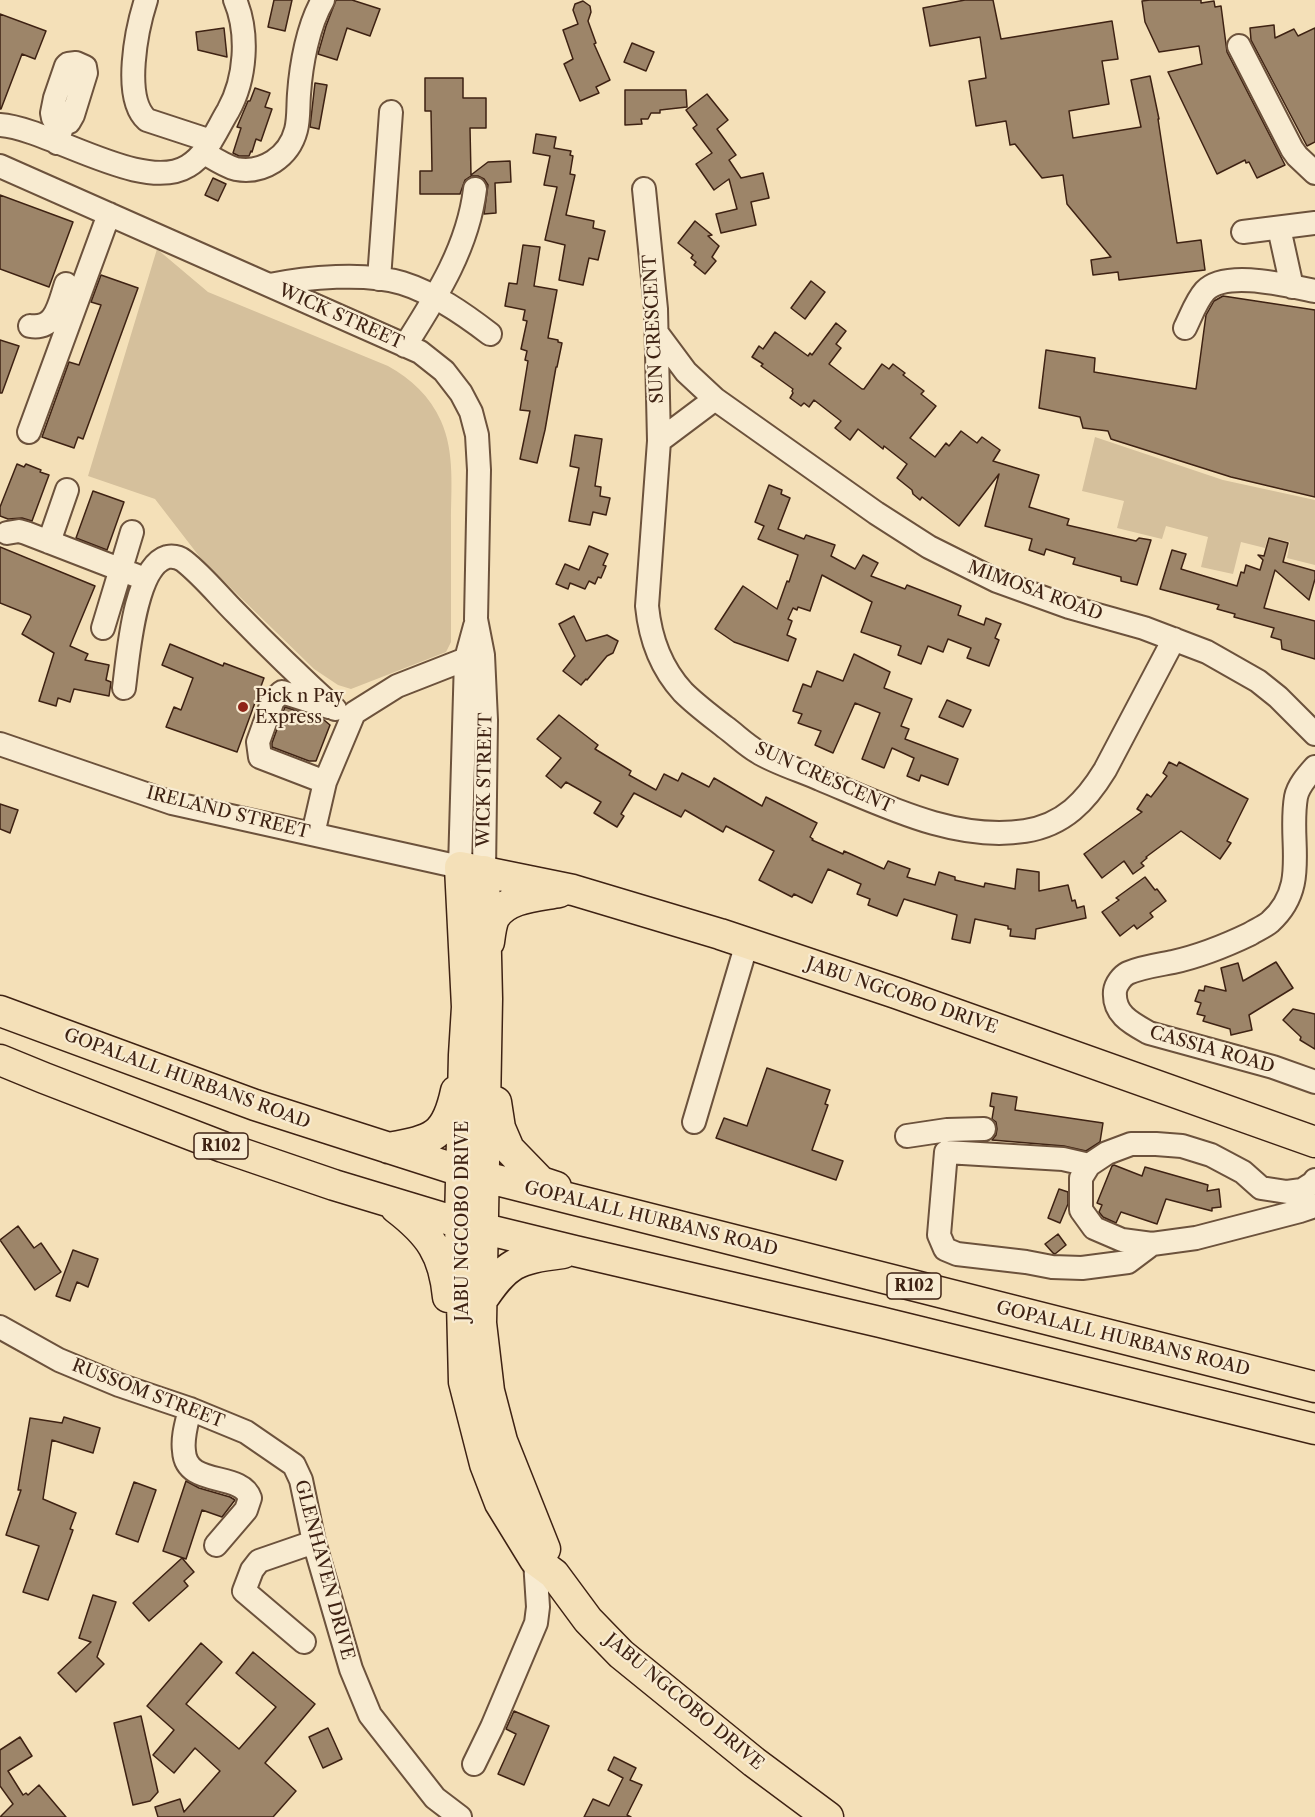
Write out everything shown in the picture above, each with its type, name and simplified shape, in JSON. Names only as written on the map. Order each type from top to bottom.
[{"type":"main road","name":"JABU NGCOBO DRIVE","points":[[472,869],[573,890],[747,943],[896,993],[1315,1142]]},
{"type":"main road","name":"JABU NGCOBO DRIVE","points":[[472,869],[485,960],[487,999],[475,1047]]},
{"type":"main road","name":"JABU NGCOBO DRIVE","points":[[472,869],[467,1006],[475,1047],[472,1225],[464,1382],[485,1464],[500,1503],[544,1567],[588,1620],[621,1654],[754,1762],[828,1817]]},
{"type":"main road","points":[[485,960],[493,920],[500,911],[522,898],[573,890]]},
{"type":"main road","name":"GOPALALL HURBANS ROAD","points":[[0,1011],[255,1106],[473,1174],[1315,1387]]},
{"type":"main road","points":[[388,1148],[422,1142],[444,1126],[475,1047]]},
{"type":"main road","points":[[475,1047],[500,1128],[509,1149],[541,1182],[644,1217]]},
{"type":"main road","name":"R102","points":[[0,1060],[224,1147],[334,1185],[472,1225],[1315,1429]]},
{"type":"main road","points":[[385,1199],[428,1236],[440,1255],[448,1290],[452,1338],[464,1382]]},
{"type":"main road","name":"JABU NGCOBO DRIVE","points":[[472,1225],[489,1391],[502,1442],[544,1567]]},
{"type":"main road","points":[[480,1303],[504,1271],[518,1262],[532,1257],[575,1251]]},
{"type":"street","points":[[146,0],[141,16],[135,56],[134,85],[137,107],[142,116],[207,146],[234,168],[245,170],[264,167],[283,155],[288,148],[296,130],[299,91],[310,30],[323,0]]},
{"type":"street","points":[[0,124],[60,133],[114,164],[149,171],[181,170],[195,161],[207,146],[231,105],[241,76],[243,38],[238,7],[234,0]]},
{"type":"street","points":[[1239,46],[1292,150],[1315,173]]},
{"type":"street","points":[[380,279],[391,112]]},
{"type":"street","name":"WICK STREET","points":[[0,166],[420,352],[444,371],[461,393],[471,412],[477,435],[479,470],[472,869]]},
{"type":"street","points":[[405,346],[435,298],[463,243],[473,208],[475,189]]},
{"type":"street","name":"SUN CRESCENT","points":[[644,189],[655,289],[659,441],[647,606],[649,625],[662,660],[681,690],[694,703],[759,753],[896,811],[960,831],[994,833],[1025,831],[1057,821],[1078,806],[1093,789],[1174,639]]},
{"type":"street","points":[[30,326],[42,327],[56,312],[102,211]]},
{"type":"street","points":[[29,432],[102,211]]},
{"type":"street","points":[[1243,232],[1315,223]]},
{"type":"street","points":[[1279,228],[1292,287]]},
{"type":"street","points":[[270,285],[309,279],[380,279],[405,284],[471,319],[490,334]]},
{"type":"street","points":[[1185,328],[1206,291],[1220,283],[1246,281],[1315,291]]},
{"type":"street","name":"MIMOSA ROAD","points":[[657,333],[686,372],[715,399],[920,542],[951,560],[997,581],[1207,652],[1258,681],[1278,697],[1315,734]]},
{"type":"street","points":[[659,441],[715,399]]},
{"type":"street","points":[[49,542],[67,490]]},
{"type":"street","points":[[7,533],[19,531],[145,579]]},
{"type":"street","points":[[103,628],[132,532]]},
{"type":"street","points":[[124,688],[131,633],[145,579],[155,564],[169,556],[184,561],[292,670],[344,711]]},
{"type":"street","points":[[325,782],[261,756],[258,742],[273,700],[282,692],[314,704],[344,711],[397,686],[475,657]]},
{"type":"street","points":[[313,834],[344,711]]},
{"type":"street","name":"IRELAND STREET","points":[[0,744],[172,803],[472,869]]},
{"type":"street","name":"CASSIA ROAD","points":[[1315,767],[1304,780],[1296,796],[1296,870],[1292,890],[1285,907],[1268,924],[1225,946],[1126,974],[1116,985],[1114,999],[1119,1012],[1131,1023],[1149,1033],[1273,1067],[1315,1082]]},
{"type":"street","points":[[694,1122],[747,943]]},
{"type":"street","points":[[947,1141],[984,1129]]},
{"type":"street","points":[[907,1136],[1063,1159],[1089,1165]]},
{"type":"street","points":[[947,1141],[939,1235],[945,1249],[957,1254],[1026,1262],[1052,1268],[1082,1268],[1128,1262],[1152,1244]]},
{"type":"street","points":[[1315,1180],[1302,1190],[1287,1192],[1261,1188],[1243,1172],[1211,1155],[1182,1146],[1131,1144],[1107,1153],[1089,1165],[1081,1178],[1081,1210],[1094,1228],[1122,1240],[1152,1244],[1196,1238],[1315,1206]]},
{"type":"street","points":[[1257,1223],[1261,1188]]},
{"type":"street","name":"RUSSOM STREET","points":[[0,1327],[59,1360],[246,1432],[294,1465]]},
{"type":"street","points":[[190,1409],[183,1451],[187,1464],[198,1472],[241,1485],[248,1491],[250,1498],[246,1510],[216,1545]]},
{"type":"street","name":"GLENHAVEN DRIVE","points":[[294,1465],[301,1480],[314,1542],[351,1669],[370,1715],[435,1798],[460,1817]]},
{"type":"street","points":[[304,1642],[244,1591],[252,1570],[259,1561],[314,1542]]},
{"type":"street","points":[[474,1764],[536,1623],[544,1567]]},
{"type":"shaded area","points":[[157,249],[208,292],[388,366],[412,383],[437,412],[448,445],[451,471],[451,642],[446,652],[351,689],[338,685],[314,669],[202,560],[155,499],[88,476]]},
{"type":"shaded area","points":[[1095,437],[1223,480],[1315,500],[1315,565],[1287,558],[1290,542],[1268,537],[1265,548],[1241,542],[1233,574],[1201,567],[1208,537],[1166,526],[1162,539],[1117,528],[1124,501],[1082,491]]},
{"type":"building","points":[[274,0],[292,0],[285,31],[268,27]]},
{"type":"building","points":[[336,0],[352,0],[380,9],[370,36],[347,28],[337,60],[318,54]]},
{"type":"building","points":[[965,0],[993,0],[1001,39],[1112,21],[1118,59],[1102,61],[1109,104],[1069,111],[1073,138],[1141,127],[1131,80],[1150,76],[1159,119],[1177,243],[1201,240],[1205,270],[1119,280],[1118,272],[1093,275],[1091,260],[1111,257],[1067,204],[1063,175],[1042,178],[1015,144],[1010,145],[1006,121],[976,126],[969,81],[986,78],[980,37],[930,46],[923,8]]},
{"type":"building","points":[[1201,0],[1201,3],[1214,1],[1215,7],[1221,6],[1227,52],[1285,165],[1257,178],[1249,162],[1246,163],[1245,160],[1217,174],[1168,72],[1202,64],[1199,46],[1159,52],[1145,22],[1142,1]]},
{"type":"building","points":[[583,1],[590,6],[588,21],[596,43],[594,44],[610,80],[596,87],[599,93],[580,101],[564,64],[573,59],[563,30],[578,24],[573,10],[575,4]]},
{"type":"building","points":[[0,14],[46,31],[35,59],[22,54],[1,109],[0,109]]},
{"type":"building","points":[[1274,25],[1275,38],[1294,29],[1298,36],[1315,28],[1315,142],[1307,146],[1251,40],[1250,28]]},
{"type":"building","points":[[224,28],[227,57],[198,50],[196,32]]},
{"type":"building","points":[[632,43],[654,52],[646,71],[624,62]]},
{"type":"building","points":[[425,78],[463,78],[463,98],[486,98],[486,128],[470,128],[471,175],[488,162],[510,161],[511,182],[495,183],[496,213],[484,214],[488,185],[478,176],[471,176],[465,180],[460,194],[420,194],[420,171],[432,171],[431,111],[425,111]]},
{"type":"building","points":[[315,83],[327,85],[319,129],[310,127]]},
{"type":"building","points":[[255,88],[270,93],[265,107],[272,109],[261,141],[256,139],[249,156],[239,156],[233,153],[241,128],[237,127]]},
{"type":"building","points":[[625,90],[686,90],[687,107],[660,110],[660,113],[651,113],[648,119],[641,119],[642,124],[625,125]]},
{"type":"building","points":[[707,94],[728,120],[717,129],[736,155],[729,160],[741,178],[763,173],[769,198],[751,202],[756,225],[721,233],[716,214],[737,209],[729,179],[714,190],[696,164],[712,153],[693,128],[697,125],[686,110]]},
{"type":"building","points":[[536,134],[556,137],[554,148],[571,151],[570,155],[573,156],[570,174],[575,175],[566,215],[594,221],[593,228],[605,231],[598,260],[589,258],[583,285],[559,280],[565,245],[545,240],[557,187],[544,185],[550,156],[533,153]]},
{"type":"building","points":[[213,178],[226,184],[218,201],[205,195]]},
{"type":"building","points":[[0,195],[73,222],[49,287],[0,269]]},
{"type":"building","points":[[695,221],[712,235],[708,236],[719,246],[712,257],[716,261],[705,274],[694,265],[696,262],[691,258],[693,255],[678,243]]},
{"type":"building","points":[[523,245],[540,247],[534,286],[557,290],[548,338],[562,343],[537,463],[520,459],[530,411],[520,410],[528,361],[525,360],[527,351],[521,349],[527,321],[523,320],[525,310],[505,306],[509,283],[517,284]]},
{"type":"building","points":[[101,275],[138,288],[83,439],[78,437],[74,448],[42,437],[69,362],[79,365],[101,305],[91,302]]},
{"type":"building","points":[[811,281],[825,292],[805,319],[791,308]]},
{"type":"building","points":[[1223,296],[1315,310],[1315,497],[1231,477],[1111,439],[1108,431],[1083,428],[1080,417],[1039,408],[1046,350],[1095,358],[1094,372],[1196,389],[1206,315],[1214,301]]},
{"type":"building","points":[[836,323],[846,331],[836,344],[841,348],[829,364],[864,389],[882,364],[889,369],[893,364],[924,391],[921,394],[936,406],[910,438],[935,457],[946,443],[949,446],[961,431],[977,443],[982,437],[1000,450],[993,461],[1039,475],[1029,507],[1069,519],[1067,525],[1136,541],[1139,538],[1151,540],[1137,585],[1121,581],[1121,577],[1073,564],[1075,558],[1046,549],[1044,555],[1029,550],[1032,539],[985,526],[999,474],[959,526],[922,497],[920,500],[897,478],[907,464],[858,429],[850,440],[835,428],[841,421],[814,400],[809,407],[804,403],[801,406],[790,398],[793,389],[752,357],[759,346],[763,349],[775,332],[808,356],[810,353],[812,355]]},
{"type":"building","points":[[0,340],[19,346],[2,393],[0,393]]},
{"type":"building","points":[[575,435],[602,439],[595,486],[601,487],[600,496],[610,498],[606,515],[593,512],[590,525],[569,521],[579,468],[570,466]]},
{"type":"building","points":[[17,464],[24,467],[26,464],[49,475],[32,521],[0,516],[0,507]]},
{"type":"building","points":[[769,485],[782,490],[781,494],[790,498],[778,529],[804,539],[806,535],[835,545],[831,556],[855,569],[863,555],[878,563],[871,576],[905,589],[907,585],[961,606],[958,615],[984,625],[986,618],[1001,624],[995,638],[999,640],[989,666],[967,658],[971,648],[948,639],[943,652],[928,646],[921,664],[898,655],[901,646],[861,632],[872,602],[822,575],[810,611],[798,607],[797,610],[793,608],[788,619],[792,621],[787,635],[796,639],[788,661],[734,642],[715,629],[743,586],[777,609],[787,581],[789,582],[798,555],[758,539],[764,526],[755,522]]},
{"type":"building","points":[[93,491],[124,502],[107,550],[76,538]]},
{"type":"building","points":[[1269,538],[1288,543],[1283,562],[1315,571],[1309,600],[1275,570],[1264,608],[1315,621],[1315,659],[1282,649],[1281,640],[1271,637],[1274,628],[1234,617],[1235,614],[1217,609],[1219,605],[1160,589],[1172,550],[1186,554],[1181,569],[1237,586],[1241,572],[1244,573],[1246,565],[1260,570],[1263,560],[1258,555],[1264,556]]},
{"type":"building","points":[[589,546],[608,554],[601,578],[598,577],[595,584],[589,581],[585,589],[570,583],[568,589],[556,584],[565,564],[579,570]]},
{"type":"building","points":[[0,547],[95,586],[70,646],[88,654],[85,660],[109,665],[106,680],[111,682],[109,696],[74,689],[70,702],[58,698],[56,706],[39,701],[54,653],[22,634],[30,615],[0,603]]},
{"type":"building","points":[[574,616],[586,641],[607,635],[618,641],[613,653],[607,656],[581,685],[563,671],[575,656],[559,624]]},
{"type":"building","points":[[170,644],[223,666],[224,663],[264,678],[237,752],[166,727],[174,707],[181,710],[193,678],[162,665]]},
{"type":"building","points":[[854,654],[890,672],[884,688],[912,699],[901,726],[909,729],[905,739],[958,759],[948,785],[921,775],[919,781],[907,776],[914,758],[892,748],[884,768],[862,759],[880,713],[855,703],[833,753],[815,745],[821,731],[798,723],[802,714],[793,711],[803,684],[811,687],[817,671],[843,681]]},
{"type":"building","points":[[947,700],[971,710],[963,727],[939,717]]},
{"type":"building","points":[[285,707],[324,720],[330,725],[316,761],[309,761],[272,747]]},
{"type":"building","points":[[559,715],[598,745],[595,749],[631,771],[629,775],[656,790],[664,774],[678,781],[682,773],[709,787],[714,778],[762,806],[766,797],[817,823],[810,837],[812,840],[884,869],[888,861],[910,869],[907,877],[935,885],[939,872],[955,877],[955,880],[984,887],[985,883],[1015,889],[1017,869],[1039,872],[1039,891],[1068,885],[1072,901],[1075,900],[1077,908],[1084,906],[1086,918],[1036,929],[1035,939],[1010,936],[1011,929],[1008,929],[1008,926],[975,919],[970,943],[952,939],[957,915],[904,899],[897,916],[868,905],[870,899],[857,894],[861,884],[828,869],[812,903],[794,894],[792,897],[759,880],[774,851],[726,826],[723,832],[685,810],[681,817],[634,793],[621,814],[624,816],[617,827],[594,813],[601,802],[566,782],[561,788],[546,776],[561,758],[537,739]]},
{"type":"building","points":[[1169,762],[1177,766],[1179,762],[1248,799],[1227,841],[1231,843],[1220,859],[1181,831],[1146,857],[1141,863],[1144,866],[1133,874],[1124,861],[1102,878],[1084,854],[1142,812],[1137,809],[1147,794],[1151,797],[1167,776],[1163,773]]},
{"type":"building","points":[[0,804],[18,810],[10,833],[0,829]]},
{"type":"building","points":[[1145,877],[1166,901],[1150,913],[1153,917],[1137,929],[1134,925],[1120,936],[1102,912],[1119,900],[1116,898]]},
{"type":"building","points":[[1276,962],[1293,988],[1249,1015],[1252,1030],[1231,1035],[1230,1029],[1203,1021],[1205,1016],[1197,1014],[1201,1003],[1195,1001],[1199,990],[1204,991],[1205,986],[1226,991],[1221,968],[1238,963],[1243,981]]},
{"type":"building","points":[[1293,1009],[1315,1014],[1315,1049],[1300,1040],[1301,1037],[1283,1020]]},
{"type":"building","points":[[767,1068],[830,1090],[825,1104],[828,1105],[812,1150],[843,1161],[836,1180],[716,1138],[724,1118],[747,1126]]},
{"type":"building","points":[[992,1093],[1017,1097],[1015,1110],[1103,1123],[1100,1142],[1086,1151],[1064,1146],[992,1140],[997,1129],[996,1122],[992,1119],[994,1107],[990,1106]]},
{"type":"building","points":[[1114,1165],[1142,1176],[1145,1167],[1208,1185],[1207,1191],[1219,1189],[1221,1207],[1212,1208],[1212,1211],[1166,1199],[1157,1224],[1121,1212],[1116,1223],[1103,1217],[1099,1212],[1102,1205],[1097,1203]]},
{"type":"building","points":[[1059,1189],[1068,1192],[1068,1204],[1060,1223],[1048,1218]]},
{"type":"building","points":[[18,1226],[34,1248],[41,1243],[61,1272],[35,1290],[0,1240]]},
{"type":"building","points":[[1058,1234],[1066,1245],[1055,1254],[1045,1244]]},
{"type":"building","points":[[73,1250],[98,1259],[88,1287],[77,1282],[70,1301],[56,1296]]},
{"type":"building","points":[[64,1417],[100,1428],[93,1453],[52,1440],[43,1499],[76,1513],[70,1529],[73,1530],[48,1600],[23,1592],[39,1546],[6,1535],[21,1490],[18,1490],[30,1418],[62,1423]]},
{"type":"building","points":[[186,1481],[199,1488],[235,1500],[222,1517],[202,1510],[186,1559],[163,1551]]},
{"type":"building","points":[[134,1482],[156,1490],[138,1542],[116,1534]]},
{"type":"building","points":[[182,1558],[194,1572],[184,1581],[188,1586],[149,1621],[133,1603]]},
{"type":"building","points":[[93,1595],[116,1602],[97,1657],[104,1664],[76,1692],[58,1673],[91,1642],[79,1638]]},
{"type":"building","points":[[201,1643],[222,1662],[186,1704],[239,1749],[276,1707],[236,1673],[253,1652],[315,1704],[265,1763],[296,1791],[273,1817],[158,1817],[155,1807],[180,1799],[184,1812],[220,1771],[195,1748],[174,1773],[153,1755],[174,1730],[147,1706]]},
{"type":"building","points":[[514,1711],[549,1726],[524,1785],[498,1774],[516,1734],[506,1729]]},
{"type":"building","points":[[141,1716],[158,1792],[150,1801],[133,1805],[114,1723]]},
{"type":"building","points":[[328,1728],[342,1759],[323,1768],[309,1737]]},
{"type":"building","points":[[20,1737],[32,1756],[8,1771],[23,1795],[26,1793],[28,1795],[39,1785],[66,1817],[0,1817],[13,1804],[0,1786],[0,1750]]},
{"type":"building","points":[[614,1757],[636,1768],[630,1780],[642,1785],[627,1815],[631,1817],[584,1817],[593,1799],[609,1806],[623,1778],[608,1770]]},
{"type":"place","name":"Pick n Pay Express","points":[[243,707]]}]
